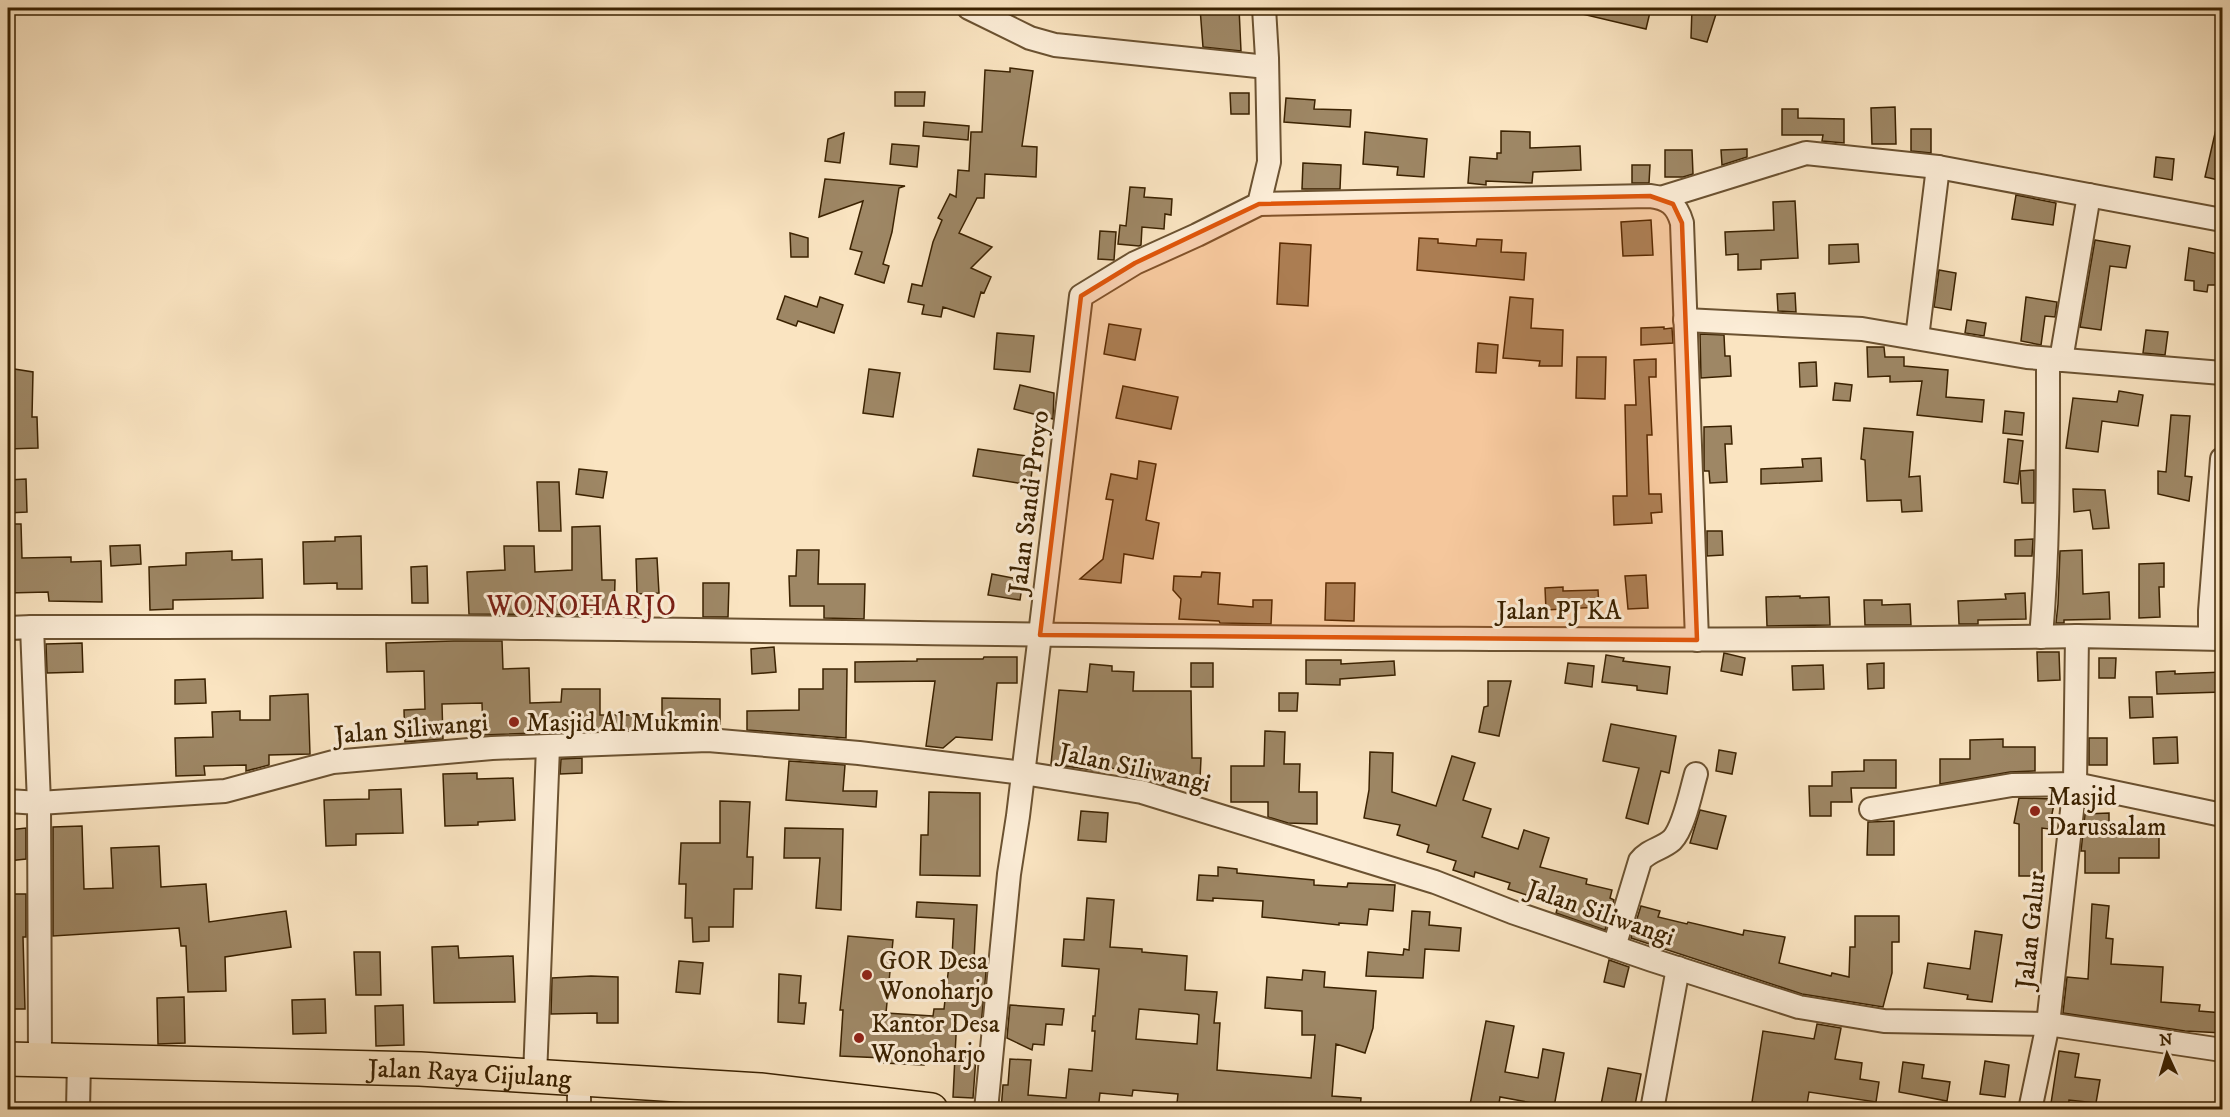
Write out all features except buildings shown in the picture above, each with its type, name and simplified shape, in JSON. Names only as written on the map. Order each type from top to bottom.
[{"type":"highway","name":"Jalan Raya Cijulang","points":[[8,1059],[420,1069],[536,1076],[579,1094],[760,1090],[932,1110]]},
{"type":"street","points":[[969,8],[1022,34],[1055,45],[1268,67]]},
{"type":"street","points":[[1263,8],[1268,67],[1269,162],[1259,204],[1664,197],[1806,153],[1938,167],[2223,219]]},
{"type":"street","points":[[1917,338],[1938,167]]},
{"type":"street","points":[[2041,637],[2046,579],[2054,359],[2089,195]]},
{"type":"street","points":[[1664,197],[1673,204],[1682,223],[1697,640]]},
{"type":"street","name":"Jalan Sandi Proyo","points":[[986,1110],[1009,874],[1082,296],[1135,263],[1259,204]]},
{"type":"street","points":[[1685,320],[1862,329],[2027,357],[2223,373]]},
{"type":"street","points":[[2077,636],[2216,638],[2210,612],[2223,459]]},
{"type":"street","points":[[32,627],[39,802],[39,1060]]},
{"type":"street","name":"Jalan PJ KA","points":[[8,628],[529,628],[1697,640],[2077,636]]},
{"type":"street","name":"Jalan Galur","points":[[2030,1110],[2048,1024],[2075,784],[2077,636]]},
{"type":"street","name":"Jalan Siliwangi","points":[[8,801],[39,802],[225,791],[333,762],[492,748],[708,740],[859,753],[1023,773],[1142,792],[1307,845],[1435,882],[1512,912],[1799,1007],[1884,1021],[2048,1024],[2223,1050]]},
{"type":"street","points":[[536,1076],[548,747]]},
{"type":"street","points":[[1614,947],[1640,861],[1645,855],[1668,843],[1676,835],[1696,774]]},
{"type":"street","points":[[1872,809],[2012,785],[2075,784],[2223,815]]},
{"type":"street","points":[[1652,1110],[1678,968]]},
{"type":"street","points":[[78,1110],[79,1061]]},
{"type":"highlighted area","points":[[1650,196],[1673,204],[1682,223],[1697,640],[1040,635],[1081,296],[1135,263],[1259,204]]},
{"type":"place","name":"Masjid Al Mukmin","points":[[514,722]]},
{"type":"place","name":"Masjid Darussalam","points":[[2035,811]]},
{"type":"place","name":"GOR Desa Wonoharjo","points":[[867,975]]},
{"type":"place","name":"Kantor Desa Wonoharjo","points":[[859,1038]]},
{"type":"district","name":"WONOHARJO","points":[[582,605]]}]
